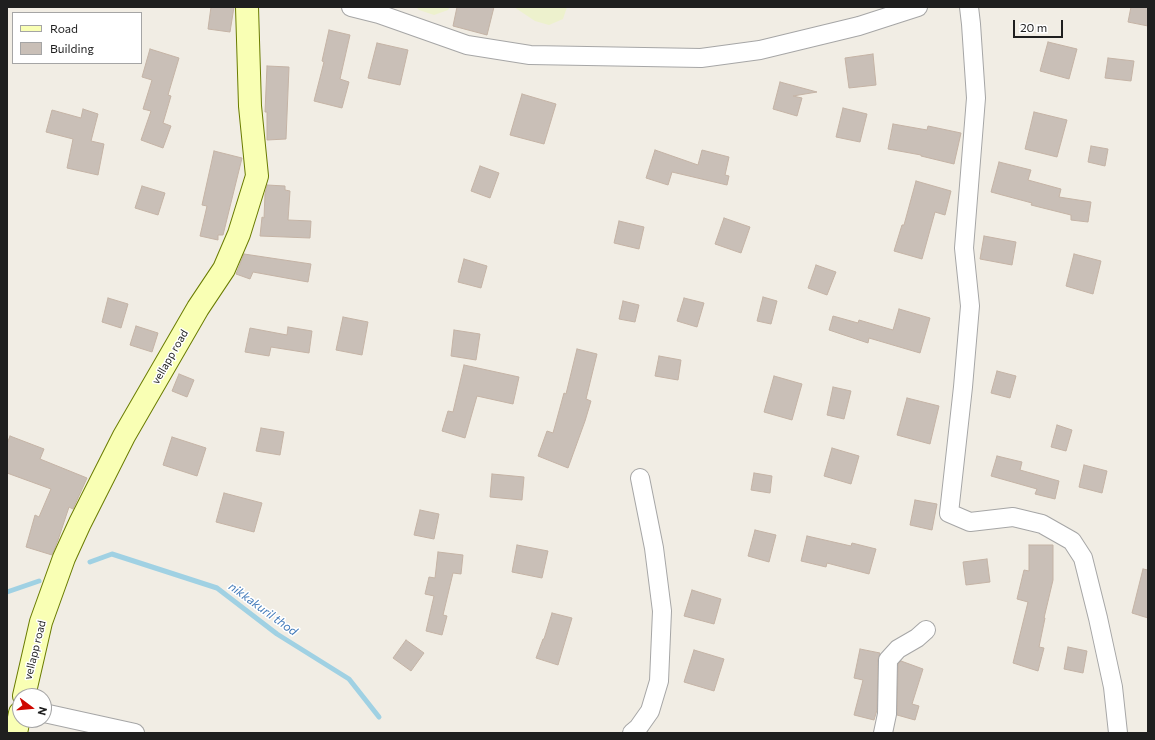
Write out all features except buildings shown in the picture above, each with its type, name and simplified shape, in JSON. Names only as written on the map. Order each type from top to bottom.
[{"type":"main road","name":"vellapp road","points":[[26,688],[41,622],[64,558],[77,530],[124,436],[198,308],[224,269],[239,234],[257,176],[250,106],[247,7]]},
{"type":"street","points":[[351,7],[379,14],[467,44],[530,56],[701,58],[760,50],[859,26],[918,7]]},
{"type":"street","points":[[969,7],[976,98],[964,248],[970,306],[963,387],[949,513],[970,522],[1013,517],[1042,524],[1072,541],[1083,558],[1098,618],[1114,686],[1118,733]]},
{"type":"street","points":[[636,731],[650,711],[659,681],[662,611],[654,548],[640,478]]},
{"type":"street","points":[[883,733],[887,714],[888,660],[898,650],[917,638],[926,630]]},
{"type":"street","points":[[52,715],[135,733]]},
{"type":"green space","points":[[416,7],[450,7],[448,10],[434,15],[419,10]]},
{"type":"green space","points":[[514,7],[567,7],[563,19],[549,25],[535,21]]},
{"type":"waterway","name":"nikkakuril thod","points":[[90,562],[112,554],[217,588],[277,634],[349,679],[379,717]]},
{"type":"waterway","points":[[7,592],[39,581]]}]
